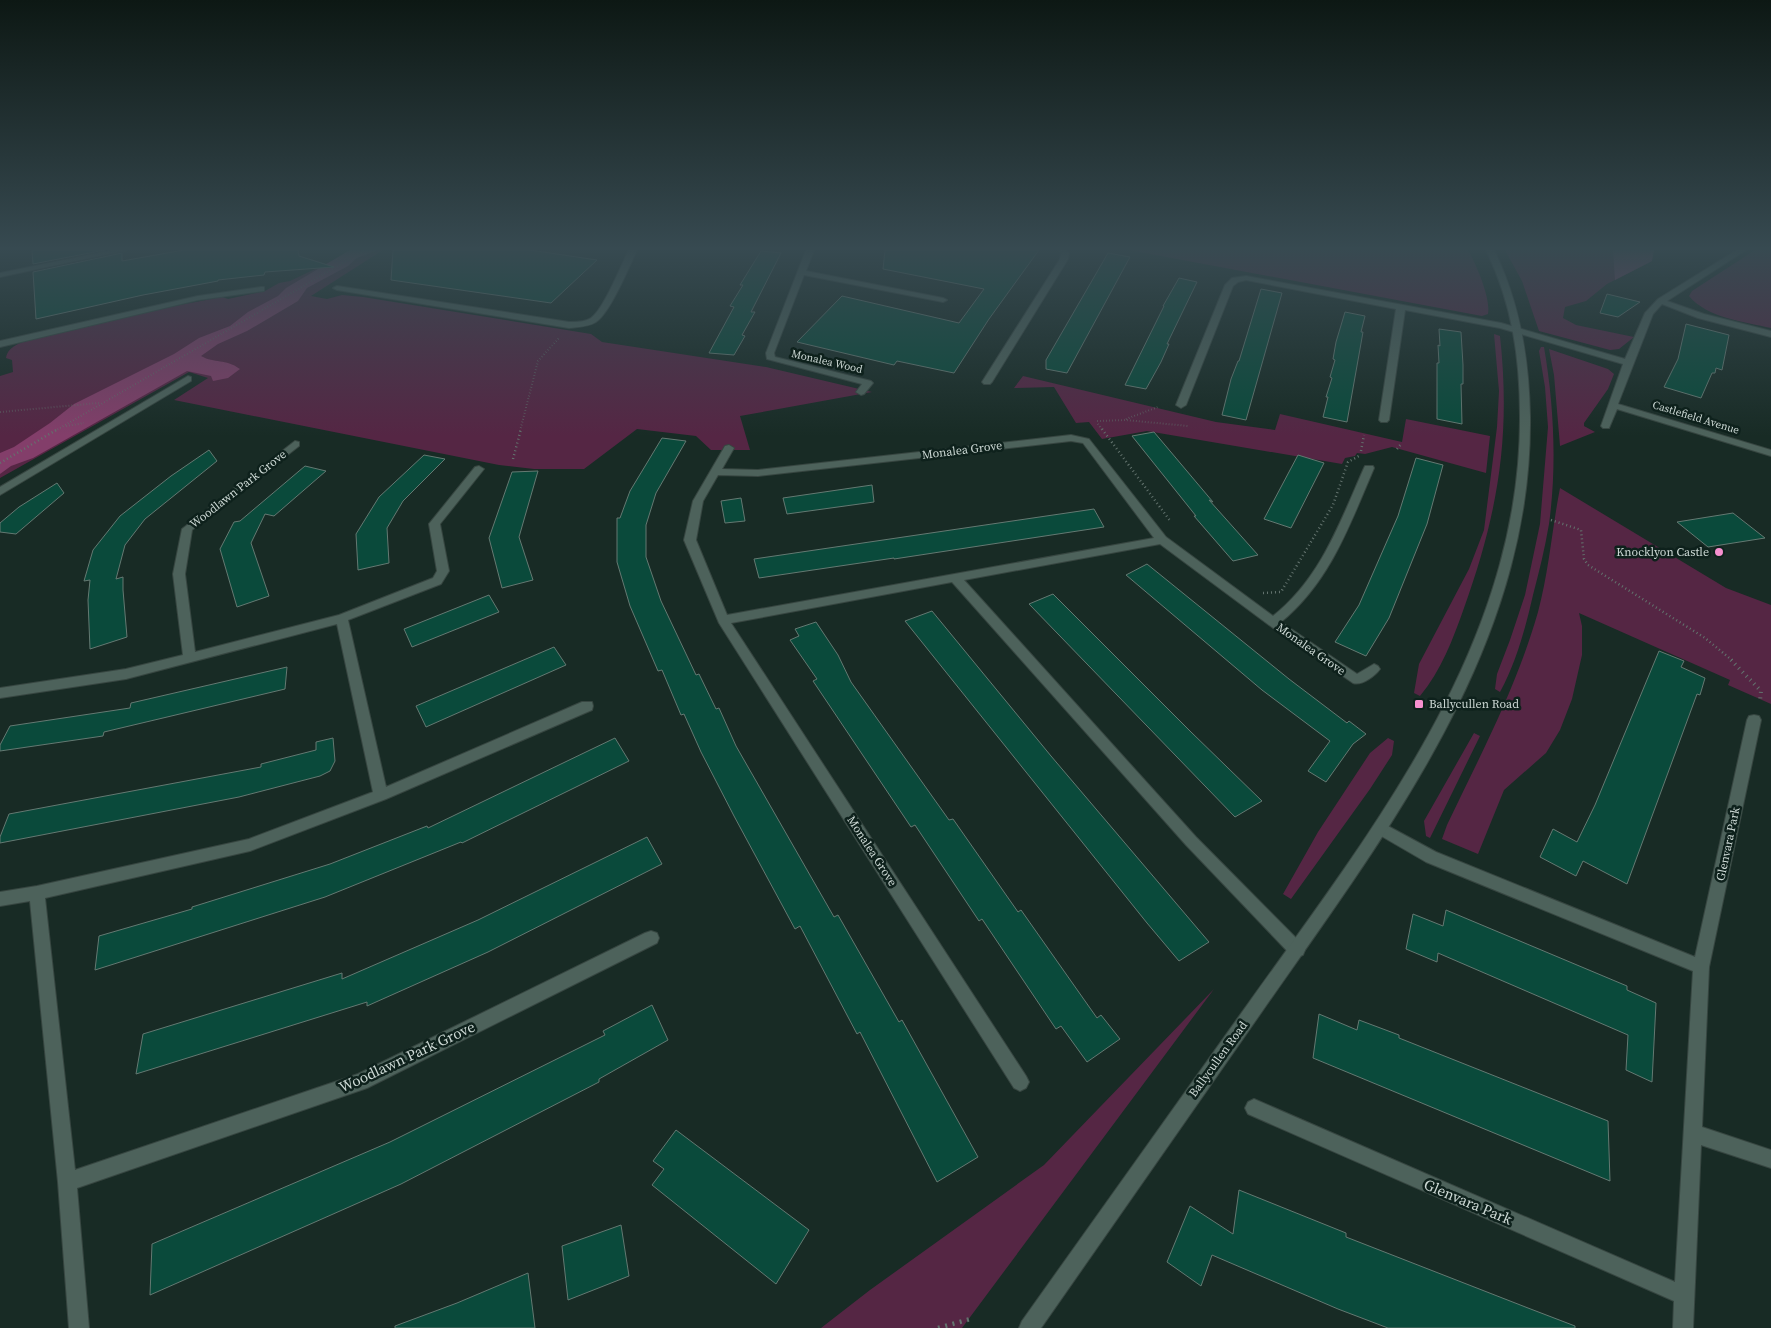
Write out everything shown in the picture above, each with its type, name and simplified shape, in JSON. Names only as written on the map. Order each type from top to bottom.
[{"type":"street","points":[[0,344],[138,312]]},
{"type":"street","points":[[493,312],[578,325],[595,320],[602,312]]},
{"type":"street","name":"Monalea Wood","points":[[785,312],[770,353],[771,358],[868,382],[861,392]]},
{"type":"street","points":[[987,382],[1031,312]]},
{"type":"street","points":[[1181,405],[1218,312]]},
{"type":"street","points":[[1384,420],[1400,312]]},
{"type":"street","points":[[1431,312],[1496,325],[1628,363]]},
{"type":"street","name":"Ballycullen Road","points":[[1029,1328],[1099,1226],[1297,950],[1381,829],[1419,769],[1459,692],[1492,611],[1504,574],[1518,518],[1525,457],[1527,415],[1523,356],[1514,312]]},
{"type":"street","points":[[1606,426],[1628,363],[1650,312]]},
{"type":"street","points":[[1690,312],[1771,334]]},
{"type":"street","points":[[0,492],[188,379]]},
{"type":"street","name":"Castlefield Avenue","points":[[1614,405],[1771,453]]},
{"type":"street","name":"Monalea Grove","points":[[714,472],[758,474],[1078,438],[1086,441],[1162,540],[1273,622],[1357,680],[1374,669]]},
{"type":"street","name":"Woodlawn Park Grove","points":[[189,657],[179,574],[187,529],[296,444]]},
{"type":"street","name":"Monalea Grove","points":[[729,448],[698,501],[690,540],[723,620],[1020,1082]]},
{"type":"street","name":"Monalea Grove","points":[[1273,622],[1291,610],[1307,593],[1341,536],[1369,468]]},
{"type":"street","points":[[0,693],[126,674],[342,618],[436,581],[443,572],[434,524],[479,469]]},
{"type":"street","points":[[723,620],[1162,540]]},
{"type":"street","points":[[955,578],[1191,841],[1297,950]]},
{"type":"street","points":[[342,618],[381,795]]},
{"type":"street","points":[[0,899],[37,893],[250,845],[381,795],[587,706]]},
{"type":"street","name":"Glenvara Park","points":[[1683,1328],[1683,1295],[1702,967],[1754,720]]},
{"type":"street","points":[[1381,829],[1431,857],[1702,967]]},
{"type":"street","points":[[37,893],[68,1182],[79,1328]]},
{"type":"street","name":"Woodlawn Park Grove","points":[[68,1182],[361,1082],[651,938]]},
{"type":"street","name":"Glenvara Park","points":[[1254,1108],[1683,1295]]},
{"type":"street","points":[[1692,1133],[1771,1159]]},
{"type":"path","points":[[0,463],[259,312]]},
{"type":"path","points":[[514,459],[538,361],[560,336]]},
{"type":"path","points":[[0,412],[102,403]]},
{"type":"path","points":[[1125,420],[1158,407]]},
{"type":"path","points":[[1173,524],[1097,423],[1125,420],[1188,426]]},
{"type":"path","points":[[1360,451],[1364,435]]},
{"type":"path","points":[[1397,449],[1401,444]]},
{"type":"path","points":[[1255,592],[1281,592],[1333,505],[1338,493],[1338,484],[1348,462],[1360,456]]},
{"type":"path","points":[[1551,520],[1581,530],[1584,559],[1588,566],[1705,638],[1733,661],[1761,691],[1760,700]]},
{"type":"path","points":[[938,1328],[974,1318]]},
{"type":"shaded area","points":[[148,312],[455,312],[591,334],[602,342],[766,367],[872,392],[740,416],[750,450],[711,450],[696,436],[637,429],[584,469],[534,469],[499,465],[174,400],[208,378],[189,372],[0,478],[0,376],[13,372],[12,360],[6,358],[9,351],[14,346],[38,337]]},
{"type":"shaded area","points":[[248,312],[279,312],[247,331],[218,344],[201,356],[211,360],[230,363],[240,369],[228,378],[213,381],[211,376],[187,371],[33,458],[11,466],[0,474],[0,453],[14,447],[74,404],[174,354],[199,338],[230,326]]},
{"type":"shaded area","points":[[1460,312],[1488,312],[1488,314],[1482,316]]},
{"type":"shaded area","points":[[1533,312],[1564,312],[1563,318],[1576,325],[1634,337],[1619,349],[1610,350],[1539,331]]},
{"type":"shaded area","points":[[1712,312],[1771,312],[1771,328],[1738,321]]},
{"type":"shaded area","points":[[1494,334],[1500,336],[1504,408],[1499,474],[1493,507],[1486,540],[1464,608],[1446,654],[1420,696],[1414,693],[1419,664],[1469,569],[1484,530],[1497,427],[1499,391]]},
{"type":"shaded area","points":[[1541,347],[1544,347],[1552,413],[1554,458],[1549,524],[1524,632],[1516,657],[1500,692],[1495,689],[1497,674],[1525,595],[1540,524],[1548,427],[1545,387],[1539,351]]},
{"type":"shaded area","points":[[1549,349],[1608,369],[1614,374],[1608,389],[1584,423],[1584,426],[1595,432],[1560,446],[1554,375]]},
{"type":"shaded area","points":[[1023,376],[1216,422],[1275,430],[1280,414],[1402,442],[1406,419],[1490,436],[1486,473],[1392,447],[1365,454],[1357,453],[1355,456],[1345,458],[1342,464],[1147,431],[1102,439],[1089,422],[1076,423],[1054,387],[1014,388]]},
{"type":"shaded area","points":[[1560,488],[1726,588],[1771,605],[1771,704],[1728,685],[1730,680],[1579,613],[1582,626],[1582,655],[1572,699],[1560,730],[1546,753],[1504,790],[1478,854],[1442,839],[1520,667],[1538,612],[1545,581]]},
{"type":"shaded area","points":[[1474,733],[1480,736],[1430,838],[1426,836],[1424,821]]},
{"type":"shaded area","points":[[1388,738],[1394,741],[1392,755],[1370,789],[1291,899],[1283,894],[1318,832],[1370,753]]},
{"type":"shaded area","points":[[1214,989],[962,1328],[821,1328],[870,1290],[1044,1165]]},
{"type":"building","points":[[36,312],[67,312],[36,319]]},
{"type":"building","points":[[731,312],[755,312],[742,335],[745,336],[734,355],[709,353]]},
{"type":"building","points":[[826,312],[911,312],[959,323],[967,312],[994,312],[954,373],[897,361],[894,365],[797,342]]},
{"type":"building","points":[[1074,312],[1100,312],[1067,373],[1046,369],[1046,360]]},
{"type":"building","points":[[1161,312],[1182,312],[1167,344],[1169,344],[1161,362],[1146,389],[1125,385]]},
{"type":"building","points":[[1254,312],[1277,312],[1246,420],[1222,415],[1231,379],[1239,361]]},
{"type":"building","points":[[1345,312],[1365,316],[1347,422],[1323,417],[1328,397],[1326,397],[1332,378],[1330,377],[1335,360],[1333,359],[1336,342]]},
{"type":"building","points":[[1600,312],[1625,312],[1618,317]]},
{"type":"building","points":[[1686,324],[1729,335],[1722,370],[1716,368],[1715,373],[1712,373],[1701,398],[1664,387],[1678,359]]},
{"type":"building","points":[[1439,329],[1461,332],[1463,365],[1463,384],[1461,384],[1462,424],[1437,419]]},
{"type":"building","points":[[1154,432],[1213,502],[1209,500],[1258,555],[1233,561],[1194,516],[1196,516],[1132,436]]},
{"type":"building","points":[[662,438],[686,441],[656,493],[646,525],[646,557],[661,601],[696,675],[699,674],[716,709],[719,708],[736,746],[834,917],[838,915],[899,1022],[902,1020],[978,1157],[937,1182],[860,1032],[857,1034],[800,926],[795,929],[734,816],[684,714],[681,715],[662,670],[658,671],[630,606],[617,562],[617,518],[620,518],[630,491]]},
{"type":"building","points":[[209,450],[217,461],[145,519],[125,545],[116,579],[123,577],[127,637],[90,649],[88,600],[90,580],[84,581],[93,550],[120,516],[171,476]]},
{"type":"building","points":[[424,455],[445,459],[403,501],[387,528],[389,563],[358,570],[356,534],[379,497]]},
{"type":"building","points":[[1298,455],[1324,463],[1291,528],[1264,519]]},
{"type":"building","points":[[1416,458],[1443,465],[1427,524],[1389,618],[1366,656],[1335,642],[1359,605],[1398,516]]},
{"type":"building","points":[[305,466],[326,471],[274,516],[265,514],[251,543],[269,596],[237,607],[220,549],[234,522],[240,521]]},
{"type":"building","points":[[538,471],[519,537],[533,580],[502,588],[489,538],[512,472]]},
{"type":"building","points":[[57,483],[64,493],[16,534],[0,532],[0,523],[19,507]]},
{"type":"building","points":[[872,485],[874,502],[787,514],[783,498]]},
{"type":"building","points":[[741,498],[745,521],[725,523],[721,501]]},
{"type":"building","points":[[1094,509],[1104,527],[759,578],[754,559]]},
{"type":"building","points":[[1733,513],[1765,538],[1708,547],[1677,522]]},
{"type":"building","points":[[1147,564],[1289,679],[1347,723],[1349,721],[1366,734],[1353,744],[1326,782],[1308,771],[1330,741],[1262,690],[1126,575]]},
{"type":"building","points":[[1053,594],[1262,801],[1235,817],[1029,604]]},
{"type":"building","points":[[489,595],[499,612],[412,647],[404,629]]},
{"type":"building","points":[[932,611],[1051,756],[1209,942],[1179,961],[1147,923],[905,621]]},
{"type":"building","points":[[816,622],[838,655],[851,682],[949,820],[953,819],[1018,912],[1021,910],[1097,1018],[1101,1015],[1120,1039],[1087,1062],[1061,1026],[1056,1029],[982,919],[979,921],[915,825],[911,827],[813,681],[817,679],[790,640],[799,636],[795,629]]},
{"type":"building","points":[[554,647],[566,665],[426,727],[416,706]]},
{"type":"building","points":[[1659,651],[1684,661],[1681,667],[1705,678],[1700,695],[1697,694],[1627,884],[1583,861],[1576,876],[1540,857],[1553,829],[1577,842],[1595,805]]},
{"type":"building","points":[[287,667],[285,689],[104,732],[103,736],[0,751],[0,745],[10,726],[130,708],[131,703]]},
{"type":"building","points":[[333,738],[335,761],[330,771],[320,776],[239,797],[0,843],[0,837],[9,814],[261,767],[261,764],[316,750],[316,742]]},
{"type":"building","points":[[615,738],[629,761],[462,843],[325,897],[95,970],[99,936],[192,909],[192,907],[330,864],[427,826],[428,828]]},
{"type":"building","points":[[647,837],[662,864],[488,952],[367,1006],[367,1002],[136,1074],[143,1034],[342,973],[342,979],[478,920]]},
{"type":"building","points":[[1446,910],[1627,986],[1627,990],[1656,1003],[1652,1082],[1626,1070],[1628,1035],[1438,953],[1437,962],[1406,949],[1413,914],[1443,926]]},
{"type":"building","points":[[652,1005],[668,1040],[599,1079],[599,1082],[401,1184],[150,1295],[152,1244],[390,1142],[605,1035],[603,1031]]},
{"type":"building","points":[[1319,1014],[1357,1030],[1359,1020],[1399,1035],[1399,1038],[1608,1121],[1610,1181],[1313,1058]]},
{"type":"building","points":[[676,1130],[809,1230],[776,1284],[652,1185],[664,1169],[653,1161]]},
{"type":"building","points":[[1239,1190],[1346,1233],[1346,1237],[1575,1326],[1575,1328],[1388,1328],[1338,1309],[1212,1255],[1201,1286],[1167,1262],[1190,1206],[1233,1234]]},
{"type":"building","points":[[621,1225],[629,1276],[568,1300],[562,1246]]},
{"type":"building","points":[[528,1273],[535,1328],[395,1328],[395,1326],[457,1303]]},
{"type":"place","name":"Knocklyon Castle","points":[[1719,552]]},
{"type":"place","name":"Ballycullen Road","points":[[1419,704]]}]
